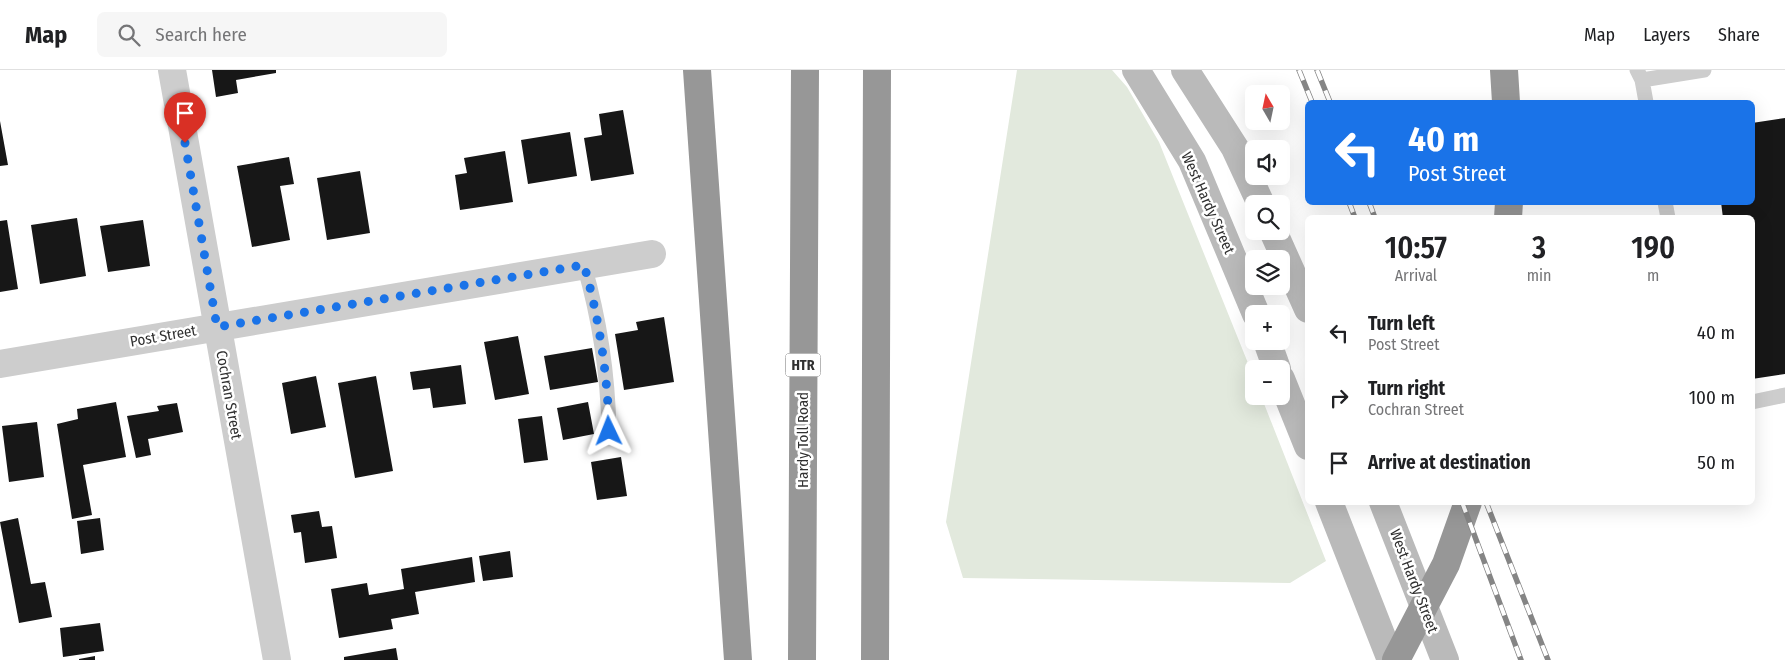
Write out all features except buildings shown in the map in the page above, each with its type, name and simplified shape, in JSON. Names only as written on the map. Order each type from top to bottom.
[{"type":"highway","points":[[697,70],[738,660]]},
{"type":"highway","name":"Hardy Toll Road","points":[[802,660],[805,70]]},
{"type":"highway","points":[[875,660],[877,70]]},
{"type":"highway","points":[[1504,70],[1506,100]]},
{"type":"highway","points":[[1396,660],[1446,564],[1467,505]]},
{"type":"main road","name":"West Hardy Street","points":[[1136,70],[1192,161],[1252,305]]},
{"type":"main road","points":[[1186,70],[1235,148],[1257,195]]},
{"type":"main road","points":[[1277,240],[1305,302]]},
{"type":"main road","points":[[1290,401],[1305,439]]},
{"type":"main road","points":[[1330,505],[1391,660]]},
{"type":"main road","name":"West Hardy Street","points":[[1384,505],[1445,660]]},
{"type":"street","name":"Cochran Street","points":[[172,70],[277,660]]},
{"type":"street","name":"Post Street","points":[[0,364],[652,254]]},
{"type":"lane","points":[[1645,100],[1639,75],[1704,70]]},
{"type":"lane","points":[[584,265],[590,288],[608,392],[609,431]]},
{"type":"lane","points":[[1755,401],[1785,395]]},
{"type":"shaded area","points":[[1017,70],[1112,70],[1127,87],[1159,142],[1247,360],[1245,360],[1245,405],[1265,405],[1326,561],[1290,583],[963,578],[946,522]]},
{"type":"railway","points":[[1299,70],[1311,100]]},
{"type":"railway","points":[[1317,70],[1329,100]]},
{"type":"railway","points":[[1350,205],[1354,215]]},
{"type":"railway","points":[[1370,205],[1374,215]]},
{"type":"railway","points":[[1463,505],[1521,660]]},
{"type":"railway","points":[[1487,505],[1548,660]]},
{"type":"route","points":[[185,143],[217,327],[584,265],[590,288],[608,392],[609,431]]}]
